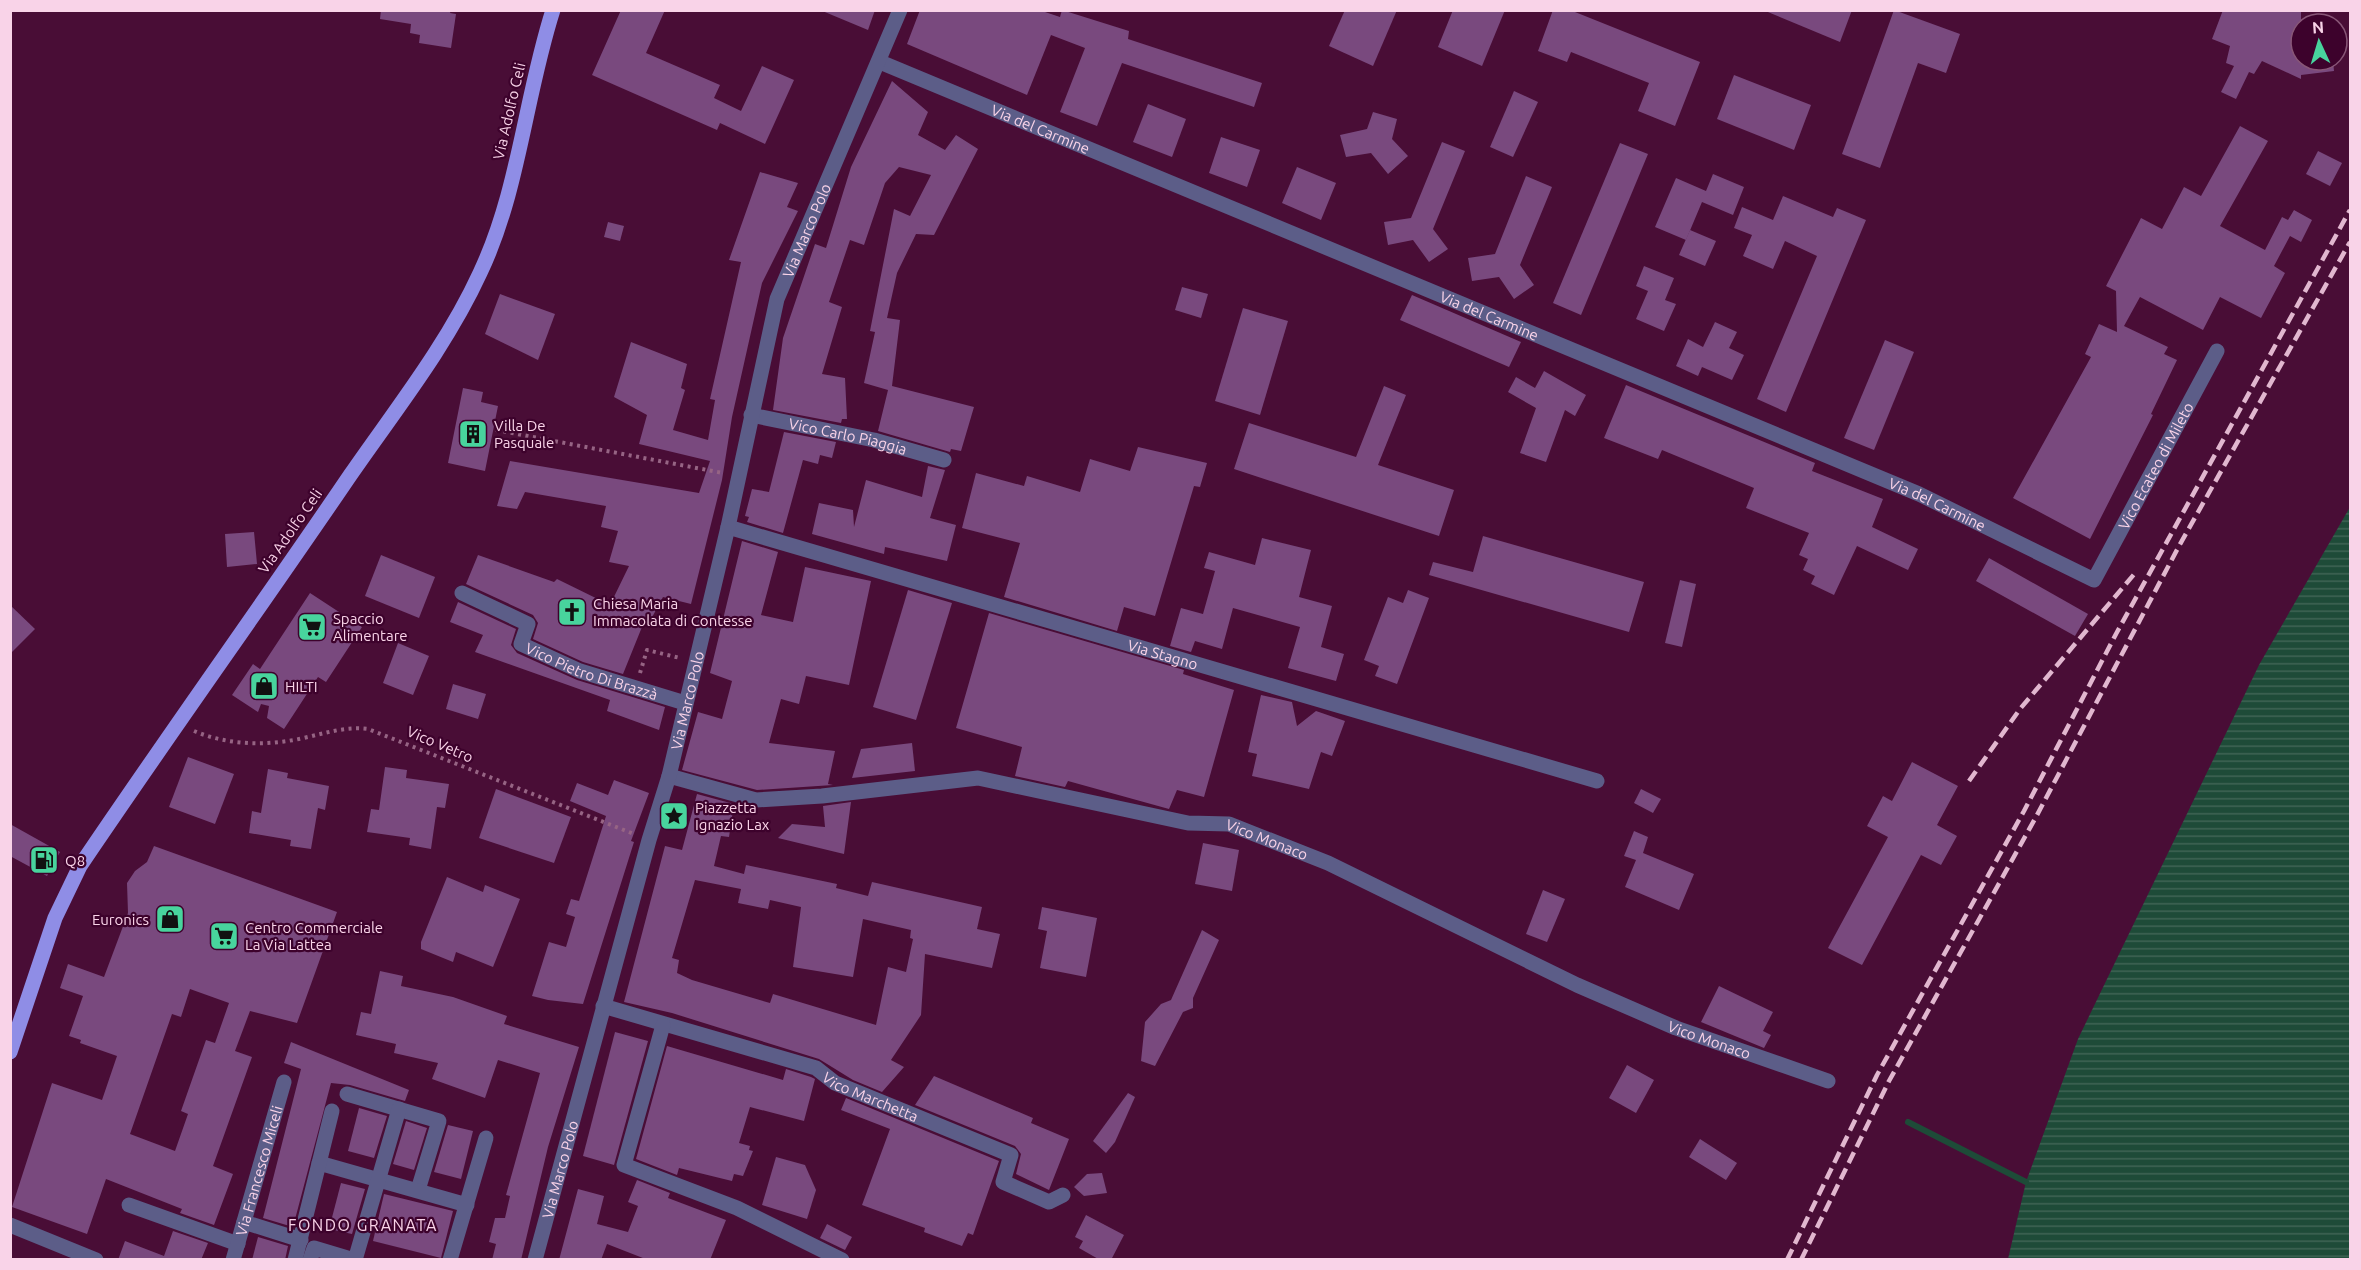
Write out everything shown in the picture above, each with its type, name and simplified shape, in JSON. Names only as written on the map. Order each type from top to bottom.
[{"type":"main road","name":"Via Adolfo Celi","points":[[10,1052],[56,918],[80,866],[369,447],[467,299],[488,255],[503,210],[553,10]]},
{"type":"street","name":"Via Marco Polo","points":[[535,1260],[603,1006],[669,776],[728,527],[777,298],[880,62],[900,10]]},
{"type":"street","name":"Via del Carmine","points":[[880,62],[1919,494],[2094,580]]},
{"type":"street","name":"Vico Ecateo di Mileto","points":[[2094,580],[2217,351]]},
{"type":"street","name":"Vico Carlo Piaggia","points":[[751,416],[874,440],[944,460]]},
{"type":"street","name":"Via Stagno","points":[[728,527],[1597,781]]},
{"type":"street","name":"Vico Pietro Di Brazzà","points":[[462,593],[528,624],[521,644],[580,671],[685,703]]},
{"type":"street","name":"Vico Monaco","points":[[669,776],[756,800],[822,796],[978,778],[1188,823],[1229,824],[1328,863],[1577,985],[1676,1028],[1828,1082]]},
{"type":"street","name":"Vico Marchetta","points":[[603,1006],[816,1068],[835,1083],[1011,1155],[1003,1182],[1049,1202],[1064,1195]]},
{"type":"street","points":[[663,1025],[624,1165],[737,1208],[842,1260]]},
{"type":"street","name":"Via Francesco Miceli","points":[[233,1260],[284,1082]]},
{"type":"street","points":[[347,1094],[439,1121],[418,1190]]},
{"type":"street","points":[[244,1222],[308,1249],[354,1260],[399,1109]]},
{"type":"street","points":[[295,1260],[308,1249],[319,1163],[332,1111]]},
{"type":"street","points":[[450,1260],[486,1138]]},
{"type":"street","points":[[319,1163],[467,1204]]},
{"type":"street","points":[[129,1205],[238,1244]]},
{"type":"street","points":[[10,1225],[96,1260]]},
{"type":"path","points":[[496,430],[739,475]]},
{"type":"path","points":[[636,688],[647,650],[677,657]]},
{"type":"path","name":"Vico Vetro","points":[[214,736],[226,741],[261,743],[285,741],[345,729],[368,729],[649,840]]},
{"type":"shaded area","points":[[2350,507],[2350,1259],[2008,1259],[2026,1182],[2078,1039],[2259,665]]},
{"type":"building","points":[[381,10],[451,10],[450,13],[456,14],[451,48],[419,43],[420,35],[410,33],[411,24],[380,19]]},
{"type":"building","points":[[621,10],[665,10],[646,53],[720,85],[714,98],[741,111],[762,66],[794,80],[765,144],[720,123],[717,130],[592,75]]},
{"type":"building","points":[[820,10],[875,10],[868,30]]},
{"type":"building","points":[[920,10],[1039,10],[1060,17],[1062,10],[1129,31],[1128,39],[1262,83],[1254,107],[1122,63],[1097,126],[1060,112],[1085,48],[1051,35],[1027,95],[907,44]]},
{"type":"building","points":[[1345,10],[1397,10],[1373,66],[1329,46]]},
{"type":"building","points":[[1453,10],[1505,10],[1482,66],[1438,47]]},
{"type":"building","points":[[1553,10],[1570,10],[1700,62],[1675,126],[1638,111],[1649,83],[1571,52],[1567,62],[1538,51]]},
{"type":"building","points":[[1763,10],[1852,10],[1840,42]]},
{"type":"building","points":[[1894,10],[1960,34],[1946,73],[1918,63],[1880,168],[1842,154]]},
{"type":"building","points":[[2223,10],[2301,10],[2301,12],[2289,12],[2289,72],[2326,72],[2301,75],[2301,79],[2262,61],[2254,74],[2249,72],[2236,99],[2221,92],[2234,66],[2226,63],[2230,46],[2212,39]]},
{"type":"building","points":[[1734,75],[1811,105],[1794,150],[1717,119]]},
{"type":"building","points":[[892,81],[928,112],[918,135],[945,150],[956,135],[978,149],[934,235],[916,234],[897,273],[887,318],[900,320],[892,386],[974,407],[961,451],[951,449],[950,452],[878,431],[888,390],[864,383],[875,332],[870,331],[894,209],[910,216],[931,175],[899,167],[885,183],[864,245],[850,240],[829,302],[842,307],[822,374],[845,378],[847,419],[842,419],[841,423],[773,410],[783,338],[815,244],[826,248],[851,167]]},
{"type":"building","points":[[1514,91],[1538,102],[1513,157],[1490,147]]},
{"type":"building","points":[[1148,104],[1186,119],[1172,157],[1133,142]]},
{"type":"building","points":[[1373,112],[1397,119],[1392,139],[1408,156],[1388,174],[1371,153],[1346,157],[1340,135],[1367,129]]},
{"type":"building","points":[[2240,126],[2268,141],[2220,226],[2265,250],[2282,217],[2288,220],[2294,210],[2312,220],[2301,242],[2290,236],[2274,266],[2285,273],[2261,318],[2220,297],[2203,330],[2140,297],[2124,326],[2168,347],[2164,354],[2177,360],[2151,414],[2153,415],[2090,539],[2013,498],[2091,357],[2085,354],[2099,324],[2117,332],[2116,291],[2106,286],[2141,218],[2162,229],[2184,187],[2201,196]]},
{"type":"building","points":[[1221,137],[1260,150],[1247,187],[1209,173]]},
{"type":"building","points":[[1442,142],[1465,151],[1433,229],[1448,249],[1429,262],[1413,240],[1388,245],[1384,222],[1411,218]]},
{"type":"building","points":[[1620,143],[1648,154],[1581,315],[1553,303]]},
{"type":"building","points":[[2318,151],[2342,163],[2330,186],[2306,174]]},
{"type":"building","points":[[1297,167],[1336,183],[1321,220],[1282,203]]},
{"type":"building","points":[[760,172],[798,183],[787,207],[798,211],[762,283],[732,417],[722,480],[691,604],[663,597],[649,623],[644,622],[623,674],[583,662],[533,639],[538,623],[533,615],[466,584],[478,555],[554,582],[557,579],[610,605],[629,566],[609,562],[618,531],[601,527],[606,506],[525,492],[517,509],[497,506],[510,461],[699,493],[710,461],[639,444],[647,415],[614,397],[631,342],[687,364],[681,388],[685,390],[673,430],[708,440],[715,400],[710,399],[741,262],[729,260]]},
{"type":"building","points":[[1713,174],[1744,187],[1733,215],[1702,202],[1686,240],[1655,227],[1676,178],[1706,191]]},
{"type":"building","points":[[1526,176],[1552,187],[1520,265],[1534,285],[1514,299],[1499,277],[1472,281],[1468,258],[1495,254]]},
{"type":"building","points":[[1783,196],[1833,217],[1837,208],[1866,220],[1786,412],[1757,399],[1817,256],[1785,241],[1773,269],[1743,256],[1752,235],[1734,228],[1742,207],[1773,220]]},
{"type":"building","points":[[608,222],[624,226],[620,241],[604,237]]},
{"type":"building","points":[[1690,230],[1716,241],[1705,266],[1679,255]]},
{"type":"building","points":[[1644,266],[1674,278],[1665,300],[1676,304],[1664,331],[1636,319],[1648,291],[1636,286]]},
{"type":"building","points":[[1182,287],[1208,294],[1201,318],[1175,310]]},
{"type":"building","points":[[500,294],[555,314],[538,360],[485,334]]},
{"type":"building","points":[[1412,295],[1521,342],[1509,367],[1400,320]]},
{"type":"building","points":[[1243,308],[1288,321],[1260,415],[1215,401]]},
{"type":"building","points":[[1715,322],[1737,332],[1729,348],[1744,355],[1732,380],[1702,367],[1698,376],[1676,366],[1688,339],[1703,347]]},
{"type":"building","points":[[1885,340],[1914,352],[1874,450],[1844,438]]},
{"type":"building","points":[[1544,371],[1586,395],[1575,416],[1565,410],[1546,462],[1520,453],[1536,408],[1508,392],[1516,377],[1535,388]]},
{"type":"building","points":[[1626,385],[1815,463],[1812,471],[1883,499],[1872,527],[1918,549],[1908,570],[1857,546],[1834,595],[1811,584],[1815,576],[1803,570],[1808,559],[1799,555],[1809,533],[1746,508],[1754,488],[1662,450],[1658,459],[1604,438]]},
{"type":"building","points":[[1384,386],[1406,395],[1378,465],[1454,490],[1439,536],[1234,469],[1249,423],[1356,457]]},
{"type":"building","name":"Villa De Pasquale","points":[[463,388],[483,392],[481,402],[498,406],[485,471],[448,463]]},
{"type":"building","points":[[784,432],[836,442],[832,458],[820,455],[818,464],[803,460],[783,533],[747,522],[749,517],[745,516],[752,489],[769,492]]},
{"type":"building","points":[[1138,447],[1207,463],[1200,487],[1194,486],[1155,616],[1124,607],[1117,631],[1004,597],[1020,543],[962,528],[976,473],[1024,486],[1027,476],[1080,492],[1090,459],[1130,471]]},
{"type":"building","points":[[928,466],[945,470],[930,518],[956,525],[947,561],[885,547],[884,554],[812,534],[819,503],[853,510],[854,527],[866,480],[922,497]]},
{"type":"building","points":[[254,532],[257,564],[227,567],[225,534]]},
{"type":"building","points":[[1483,536],[1644,582],[1629,632],[1429,575],[1433,562],[1473,572]]},
{"type":"building","points":[[1262,538],[1311,550],[1299,597],[1332,606],[1321,647],[1344,654],[1336,681],[1288,668],[1300,627],[1233,608],[1222,649],[1195,641],[1191,652],[1170,646],[1181,608],[1203,614],[1215,571],[1204,568],[1209,552],[1255,565]]},
{"type":"building","points":[[742,541],[778,552],[761,615],[793,622],[805,567],[871,581],[849,685],[806,676],[799,704],[781,699],[769,743],[835,751],[828,784],[833,785],[757,790],[682,770],[698,712],[722,719],[732,681],[710,673]]},
{"type":"building","points":[[381,555],[435,577],[419,618],[365,596]]},
{"type":"building","points":[[1989,558],[2088,614],[2075,636],[1976,581]]},
{"type":"building","points":[[1680,580],[1696,584],[1682,647],[1665,643]]},
{"type":"building","points":[[908,590],[952,603],[916,720],[873,707]]},
{"type":"building","points":[[1408,590],[1429,598],[1397,684],[1375,676],[1379,666],[1364,660],[1388,597],[1403,603]]},
{"type":"building","points":[[310,593],[362,627],[326,682],[318,677],[284,729],[267,718],[269,706],[261,704],[258,712],[232,695],[253,664],[260,669]]},
{"type":"building","points":[[458,602],[516,629],[511,645],[517,653],[577,680],[665,707],[659,730],[607,711],[610,700],[475,652],[483,635],[450,622]]},
{"type":"building","points":[[10,605],[35,629],[10,654]]},
{"type":"building","points":[[989,613],[1184,670],[1183,674],[1234,690],[1204,797],[1177,790],[1169,809],[1068,781],[1065,787],[1015,776],[1022,747],[956,728]]},
{"type":"building","points":[[398,643],[429,656],[413,695],[383,683]]},
{"type":"building","points":[[453,684],[486,694],[478,719],[446,709]]},
{"type":"building","points":[[1261,695],[1292,702],[1297,726],[1316,711],[1345,721],[1332,756],[1321,752],[1309,789],[1252,776],[1257,754],[1248,752]]},
{"type":"building","points":[[912,743],[915,771],[852,778],[861,749]]},
{"type":"building","points":[[188,757],[234,774],[215,824],[169,807]]},
{"type":"building","points":[[1912,762],[1958,786],[1937,825],[1957,836],[1941,865],[1921,855],[1862,965],[1828,948],[1888,837],[1867,826],[1883,796],[1892,801]]},
{"type":"building","points":[[385,767],[407,770],[406,778],[449,784],[445,808],[437,807],[431,849],[409,845],[410,838],[367,832],[371,809],[379,810]]},
{"type":"building","points":[[268,769],[288,773],[287,778],[329,786],[325,810],[318,808],[311,849],[290,846],[291,840],[249,833],[252,811],[261,813]]},
{"type":"building","points":[[614,780],[649,793],[631,841],[634,842],[583,1004],[532,996],[549,942],[566,947],[575,917],[566,914],[571,899],[579,901],[606,816],[570,801],[577,783],[608,795]]},
{"type":"building","points":[[496,789],[571,817],[554,863],[479,838]]},
{"type":"building","points":[[1641,789],[1661,799],[1653,813],[1634,803]]},
{"type":"building","points":[[697,794],[734,804],[729,837],[721,836],[714,866],[744,874],[746,865],[837,884],[836,888],[868,896],[872,882],[982,907],[977,929],[1000,934],[992,968],[925,954],[921,1015],[891,1060],[904,1067],[882,1092],[853,1080],[819,1059],[672,1013],[624,1002],[665,846],[682,850]],"holes":[[[695,880],[741,889],[738,903],[768,909],[770,900],[801,907],[793,967],[853,977],[863,919],[911,930],[910,938],[913,939],[906,972],[888,967],[876,1025],[773,994],[770,1003],[692,980],[677,973],[679,960],[672,958]]]},
{"type":"building","points":[[851,802],[844,854],[778,838],[792,824],[825,827],[823,806]]},
{"type":"building","points":[[10,824],[60,852],[47,876],[10,856]]},
{"type":"building","points":[[1634,831],[1648,837],[1643,853],[1694,874],[1679,910],[1625,887],[1636,860],[1624,856]]},
{"type":"building","points":[[1203,843],[1239,850],[1232,891],[1195,884]]},
{"type":"building","points":[[154,846],[337,912],[297,1023],[250,1011],[235,1051],[252,1057],[213,1166],[233,1174],[214,1225],[180,1213],[182,1209],[106,1179],[87,1234],[12,1207],[52,1083],[102,1100],[117,1056],[80,1043],[81,1040],[69,1036],[83,996],[60,988],[68,964],[104,977],[128,913],[127,883],[135,871],[147,862]],"holes":[[[190,989],[229,1003],[215,1043],[206,1040],[181,1111],[188,1114],[175,1151],[130,1134],[172,1014],[181,1017]]]},
{"type":"building","points":[[447,877],[483,892],[485,885],[520,899],[493,967],[456,952],[453,962],[421,949],[421,942]]},
{"type":"building","points":[[1543,890],[1565,899],[1547,942],[1526,934]]},
{"type":"building","points":[[1042,907],[1097,918],[1086,977],[1040,968],[1047,931],[1038,929]]},
{"type":"building","points":[[1202,930],[1219,940],[1193,998],[1193,1008],[1183,1012],[1155,1066],[1141,1061],[1145,1022],[1161,1004],[1171,1000]]},
{"type":"building","points":[[380,971],[403,976],[401,986],[453,997],[507,1016],[504,1024],[579,1047],[548,1147],[521,1260],[492,1260],[496,1244],[489,1242],[495,1218],[505,1218],[510,1196],[506,1195],[540,1073],[498,1060],[485,1098],[432,1079],[438,1063],[394,1053],[396,1044],[356,1035],[361,1012],[371,1014]]},
{"type":"building","points":[[1719,986],[1773,1012],[1763,1031],[1771,1035],[1764,1048],[1701,1022]]},
{"type":"building","points":[[615,1032],[648,1041],[614,1165],[583,1156]]},
{"type":"building","points":[[291,1042],[409,1090],[405,1101],[350,1085],[331,1083],[293,1227],[263,1218],[301,1069],[284,1063]]},
{"type":"building","points":[[667,1046],[783,1080],[786,1069],[815,1079],[804,1121],[750,1107],[739,1143],[750,1146],[749,1150],[753,1151],[743,1176],[734,1174],[732,1181],[679,1168],[677,1175],[636,1159]]},
{"type":"building","points":[[1627,1065],[1654,1080],[1636,1113],[1609,1098]]},
{"type":"building","points":[[934,1076],[1033,1118],[1031,1123],[1069,1139],[1049,1190],[1016,1174],[1021,1154],[1015,1146],[915,1105]]},
{"type":"building","points":[[1128,1093],[1135,1097],[1115,1142],[1106,1153],[1093,1141]]},
{"type":"building","points":[[846,1098],[999,1161],[973,1235],[968,1233],[962,1246],[924,1232],[925,1228],[862,1205],[890,1129],[841,1110]]},
{"type":"building","points":[[359,1108],[387,1116],[374,1158],[348,1151]]},
{"type":"building","points":[[406,1121],[427,1128],[414,1170],[393,1164]]},
{"type":"building","points":[[448,1125],[473,1131],[461,1179],[434,1172]]},
{"type":"building","points":[[1700,1139],[1737,1163],[1726,1180],[1689,1157]]},
{"type":"building","points":[[776,1157],[805,1165],[816,1190],[807,1219],[762,1205]]},
{"type":"building","points":[[1102,1173],[1107,1193],[1084,1196],[1074,1187],[1087,1174]]},
{"type":"building","points":[[637,1180],[670,1193],[668,1198],[726,1220],[710,1260],[648,1260],[607,1244],[601,1260],[559,1260],[578,1189],[604,1196],[597,1224],[628,1232],[638,1206],[628,1202]]},
{"type":"building","points":[[341,1183],[365,1189],[352,1234],[329,1229]]},
{"type":"building","points":[[384,1194],[453,1211],[441,1258],[373,1241]]},
{"type":"building","points":[[1086,1215],[1124,1235],[1111,1260],[1100,1260],[1079,1248],[1083,1241],[1075,1237]]},
{"type":"building","points":[[827,1224],[852,1237],[845,1250],[820,1238]]},
{"type":"building","points":[[173,1231],[208,1243],[201,1260],[118,1260],[125,1241],[164,1256]]},
{"type":"building","points":[[258,1237],[288,1246],[285,1260],[252,1260]]},
{"type":"waterway","points":[[1908,1122],[2026,1182]]},
{"type":"railway","points":[[1787,1260],[1877,1075],[2024,811],[2116,634],[2350,210]]},
{"type":"railway","points":[[1801,1260],[1889,1081],[2036,817],[2179,546],[2350,242]]},
{"type":"railway","points":[[1969,781],[2020,709],[2136,572]]},
{"type":"place","name":"Villa De Pasquale","points":[[473,434]]},
{"type":"place","name":"Chiesa Maria Immacolata di Contesse","points":[[572,612]]},
{"type":"place","name":"Spaccio Alimentare","points":[[312,627]]},
{"type":"place","name":"HILTI","points":[[264,686]]},
{"type":"place","name":"Piazzetta Ignazio Lax","points":[[674,816]]},
{"type":"place","name":"Q8","points":[[44,860]]},
{"type":"place","name":"Euronics","points":[[170,919]]},
{"type":"place","name":"Centro Commerciale La Via Lattea","points":[[224,936]]},
{"type":"district","name":"FONDO GRANATA","points":[[363,1225]]}]
